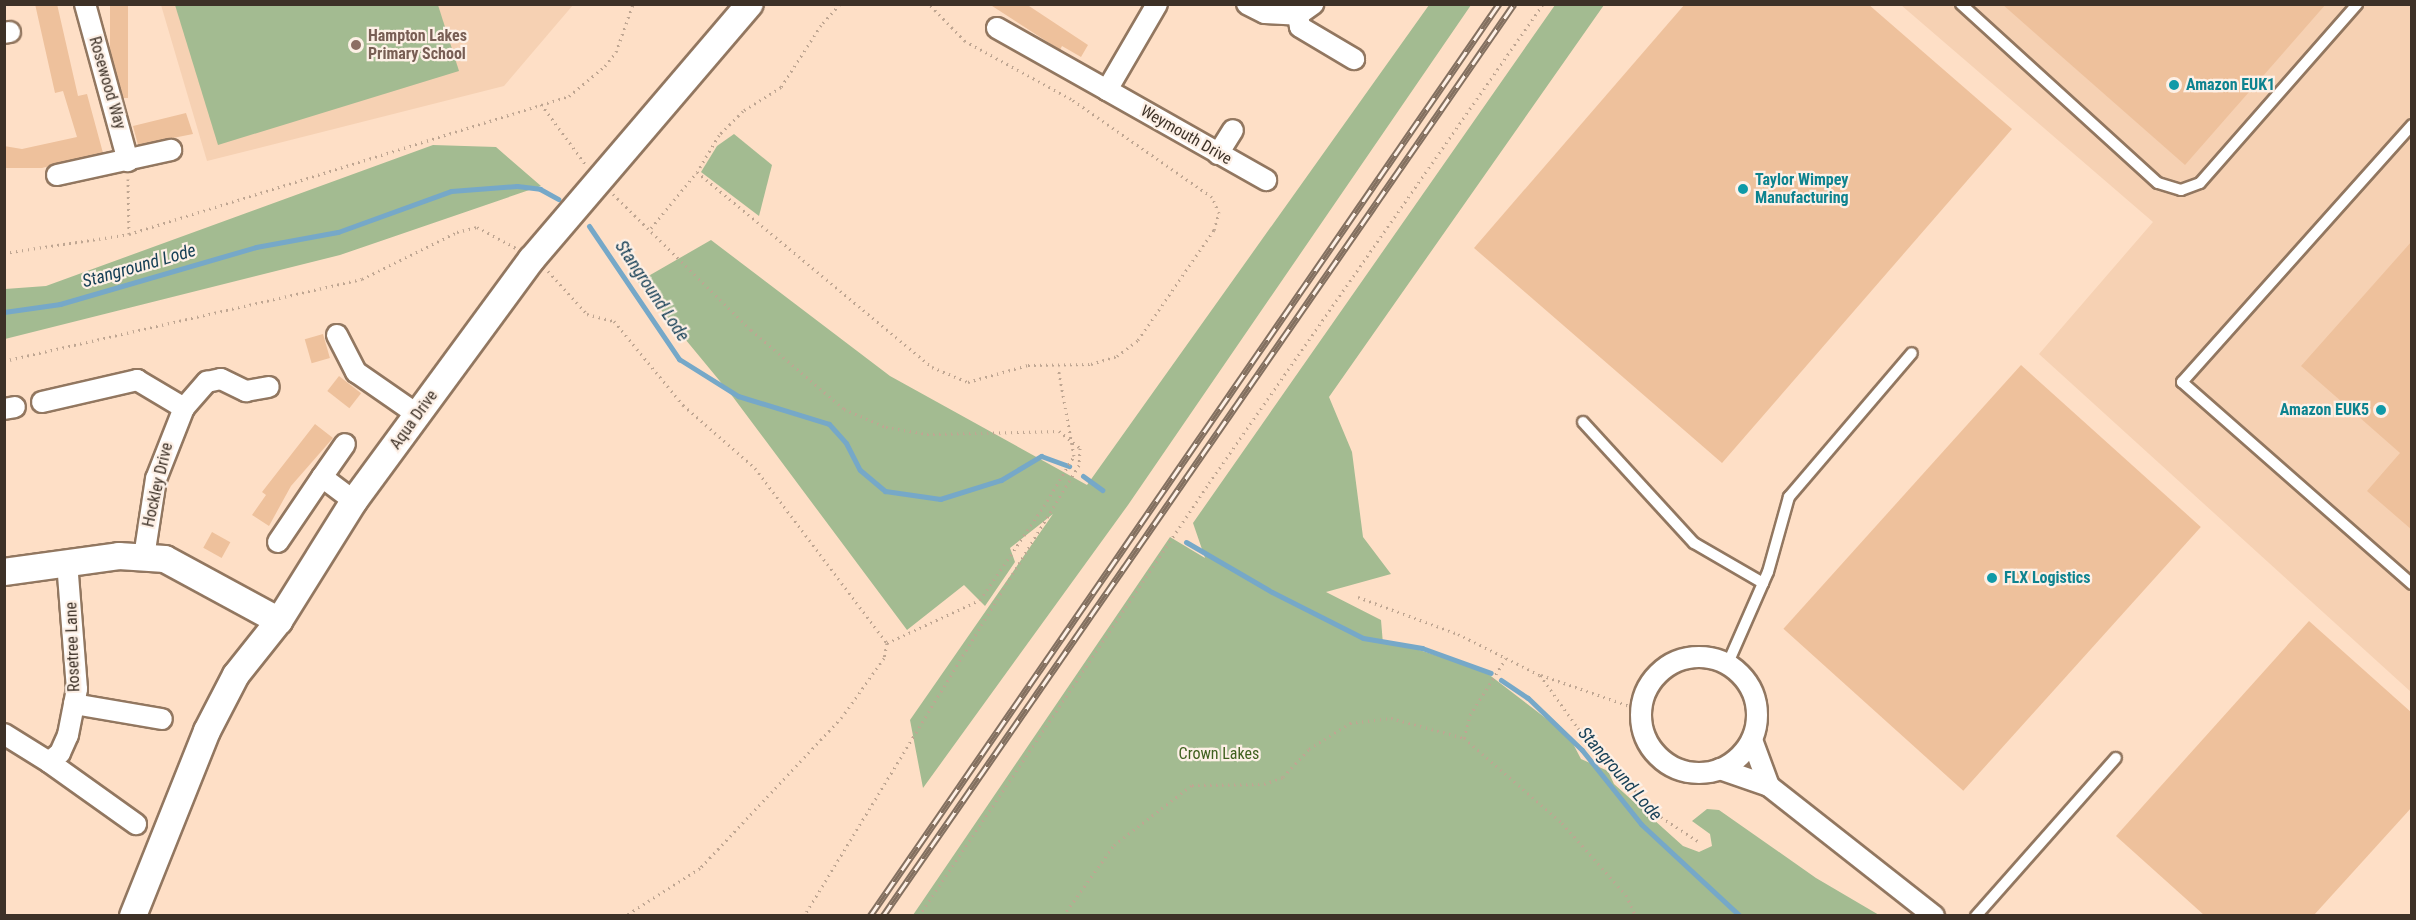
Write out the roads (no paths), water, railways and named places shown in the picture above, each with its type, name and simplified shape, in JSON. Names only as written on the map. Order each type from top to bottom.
[{"type":"street","name":"Rosewood Way","points":[[85,4],[128,161]]},
{"type":"street","name":"Aqua Drive","points":[[133,915],[207,731],[236,675],[279,621],[354,501],[532,259],[597,180],[750,4]]},
{"type":"street","points":[[1107,90],[1157,4]]},
{"type":"street","points":[[1247,4],[1265,13],[1302,8],[1300,27],[1354,59]]},
{"type":"street","name":"Weymouth Drive","points":[[996,28],[1266,180]]},
{"type":"street","points":[[1218,154],[1233,130]]},
{"type":"street","points":[[57,175],[171,150]]},
{"type":"street","points":[[337,335],[356,372],[418,415]]},
{"type":"street","name":"Hockley Drive","points":[[144,557],[156,479],[183,408],[207,382],[221,379],[246,391],[269,387]]},
{"type":"street","points":[[42,402],[137,380],[183,408]]},
{"type":"street","points":[[278,542],[345,444]]},
{"type":"street","points":[[322,477],[354,501]]},
{"type":"street","points":[[4,572],[67,562],[144,557],[165,559],[279,621]]},
{"type":"street","name":"Rosetree Lane","points":[[49,762],[60,753],[68,735],[74,704],[76,631],[67,562]]},
{"type":"street","points":[[1700,656],[1728,663],[1752,693],[1758,711],[1752,740],[1739,758],[1720,769],[1692,773],[1664,762],[1646,739],[1641,710],[1650,682],[1671,663],[1700,656]]},
{"type":"street","points":[[74,704],[162,719]]},
{"type":"street","points":[[4,734],[49,762],[136,825]]},
{"type":"street","points":[[1752,740],[1769,786]]},
{"type":"street","points":[[1720,769],[1769,786],[1934,915]]},
{"type":"lane","points":[[1961,4],[2158,183],[2181,190],[2200,183],[2357,4]]},
{"type":"lane","points":[[2412,125],[2182,382],[2412,584]]},
{"type":"lane","points":[[1728,663],[1763,583],[1789,497],[1912,353]]},
{"type":"lane","points":[[1583,422],[1694,543],[1763,583]]},
{"type":"lane","points":[[1976,915],[2116,758]]},
{"type":"waterway","name":"Stanground Lode","points":[[4,312],[60,304],[256,247],[338,232],[451,191],[517,186],[540,189],[558,199]]},
{"type":"waterway","name":"Stanground Lode","points":[[589,226],[679,359],[738,396],[829,424],[846,443],[860,470],[885,491],[940,499],[1001,480],[1041,456],[1069,466]]},
{"type":"waterway","points":[[1083,476],[1102,490]]},
{"type":"waterway","name":"Stanground Lode","points":[[1186,542],[1272,592],[1363,638],[1422,648],[1491,673]]},
{"type":"waterway","name":"Stanground Lode","points":[[1501,680],[1528,698],[1582,750],[1641,824],[1740,916]]},
{"type":"railway","points":[[870,916],[1499,4]]},
{"type":"railway","points":[[883,916],[1514,4]]},
{"type":"place","name":"Hampton Lakes Primary School","points":[[356,45]]},
{"type":"place","name":"Amazon EUK1","points":[[2174,85]]},
{"type":"place","name":"Taylor Wimpey Manufacturing","points":[[1743,189]]},
{"type":"place","name":"Amazon EUK5","points":[[2381,410]]},
{"type":"place","name":"FLX Logistics","points":[[1992,578]]},
{"type":"park label","name":"Crown Lakes","points":[[1219,754]]}]
